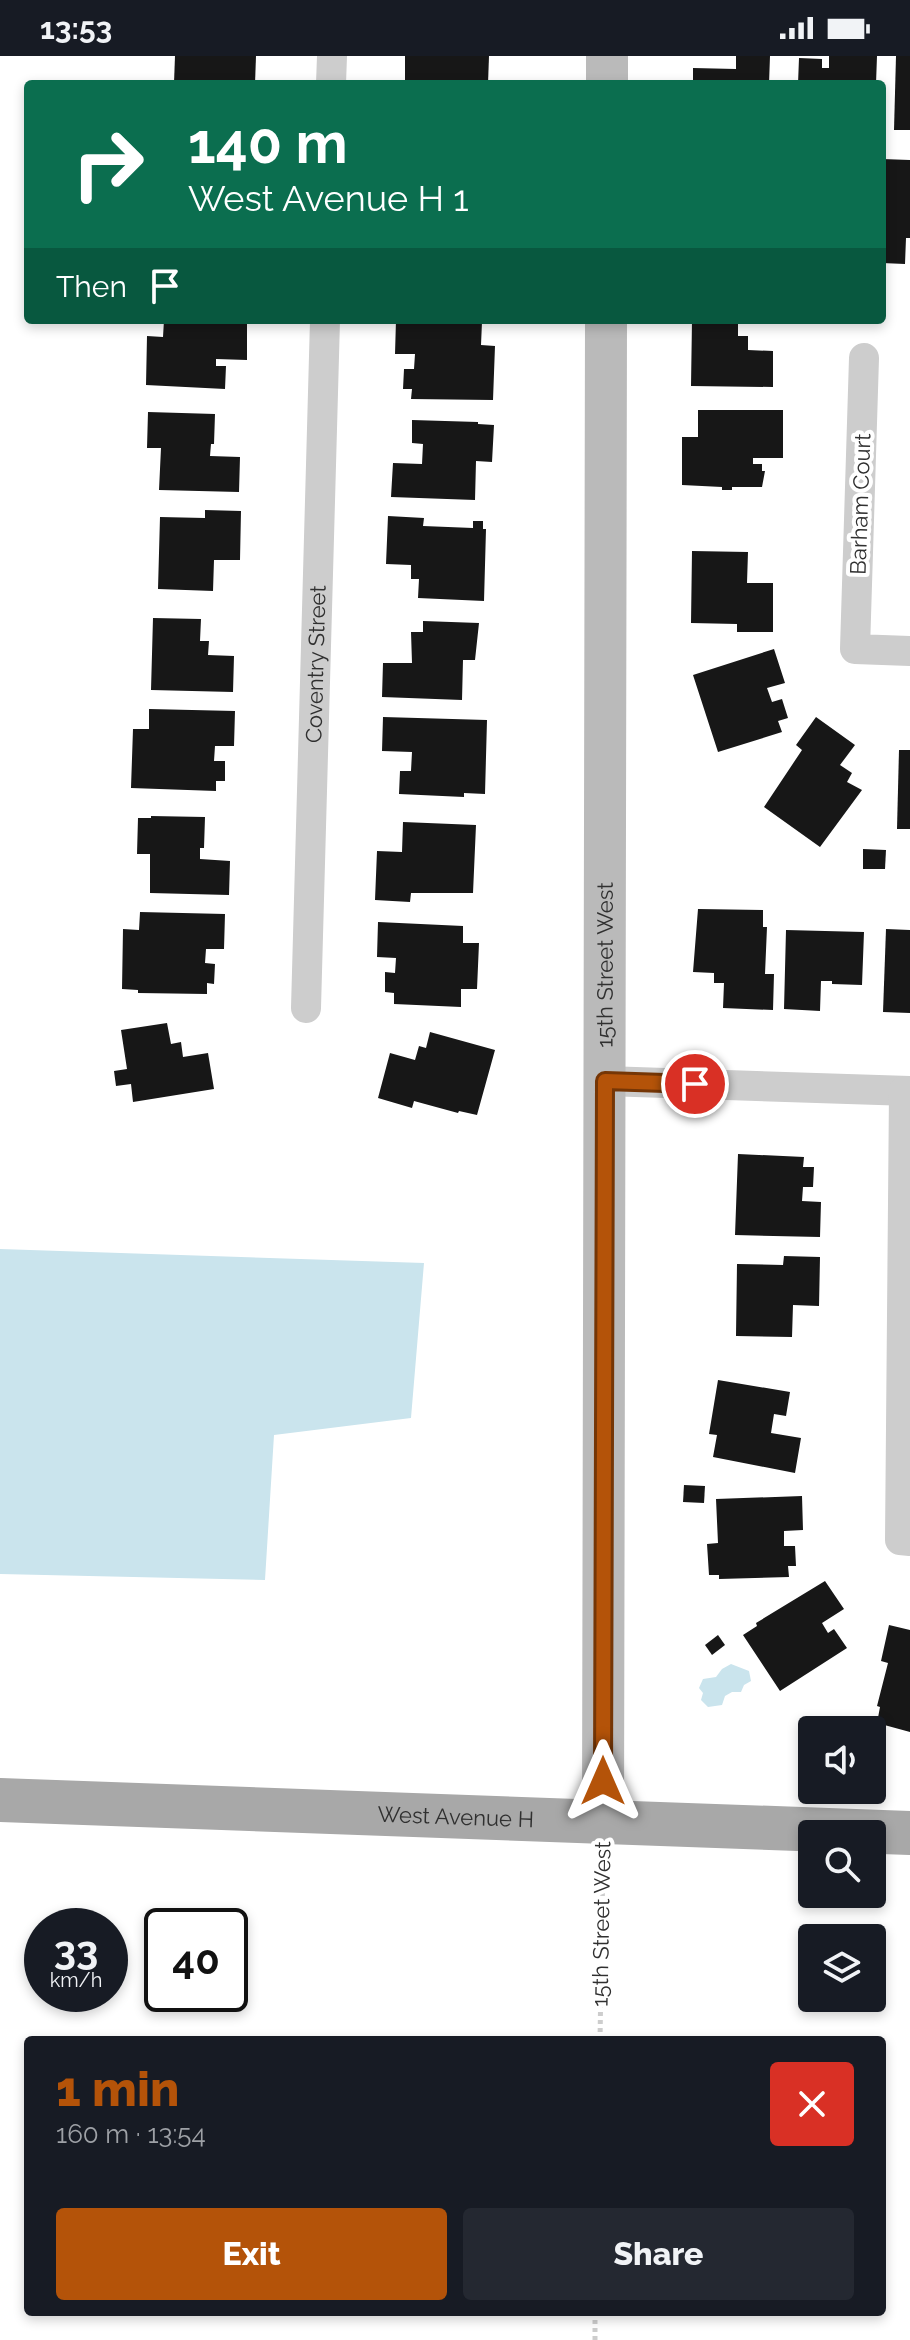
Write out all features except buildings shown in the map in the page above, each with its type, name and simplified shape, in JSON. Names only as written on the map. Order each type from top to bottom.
[{"type":"main road","name":"West Avenue H","points":[[0,1800],[910,1833]]},
{"type":"street","points":[[331,80],[332,56]]},
{"type":"street","points":[[607,56],[607,80]]},
{"type":"street","name":"Coventry Street","points":[[306,1008],[325,324]]},
{"type":"street","name":"15th Street West","points":[[603,1823],[606,324]]},
{"type":"street","name":"Barham Court","points":[[864,358],[855,649],[910,651]]},
{"type":"street","points":[[605,1081],[907,1091],[905,1540]]},
{"type":"path","name":"15th Street West","points":[[600,2036],[603,1823]]},
{"type":"path","points":[[595,2316],[595,2340]]},
{"type":"water","points":[[0,1249],[424,1263],[411,1418],[274,1435],[265,1580],[0,1574]]},
{"type":"water","points":[[731,1664],[749,1671],[751,1681],[744,1685],[741,1692],[725,1696],[722,1705],[708,1707],[701,1700],[703,1693],[699,1688],[703,1679],[716,1677]]},
{"type":"route","points":[[603,1781],[605,1081],[695,1084]]}]
